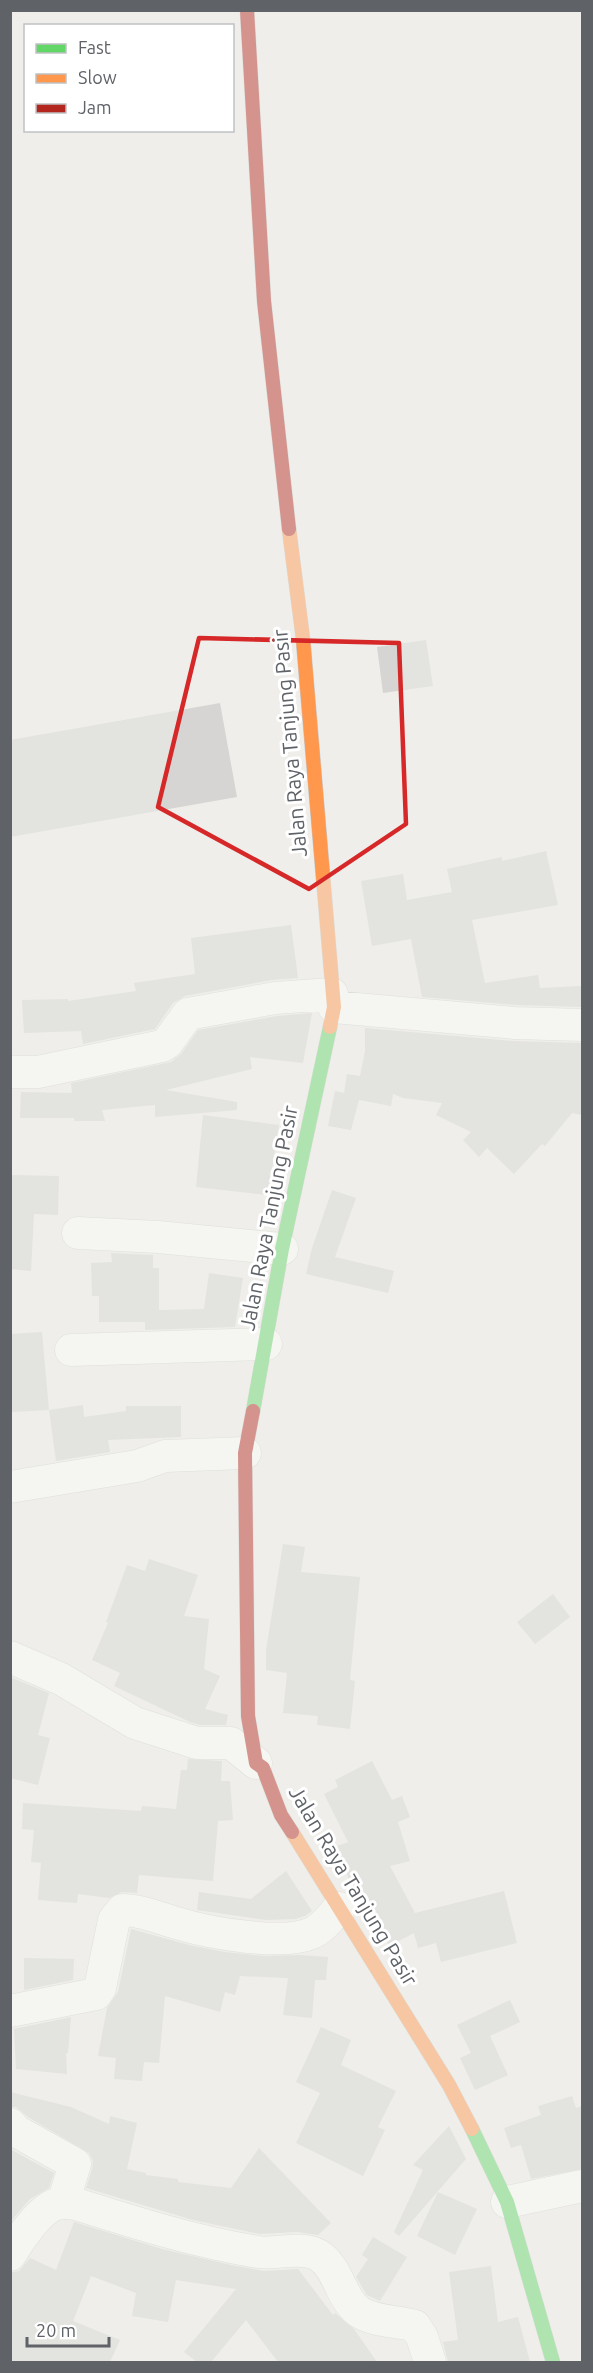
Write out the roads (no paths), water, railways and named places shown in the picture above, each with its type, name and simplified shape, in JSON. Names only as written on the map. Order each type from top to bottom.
[{"type":"street","name":"Jalan Raya Tanjung Pasir","points":[[247,10],[264,301],[284,493],[303,639],[333,1001],[282,1249],[245,1453],[248,1716],[256,1762],[263,1768],[281,1815],[450,2085],[507,2202],[553,2362]]},
{"type":"street","points":[[10,1072],[38,1072],[162,1046],[167,1043],[188,1014],[275,998],[333,1001],[515,1023],[582,1025]]},
{"type":"street","points":[[78,1233],[158,1237],[282,1249]]},
{"type":"street","points":[[71,1350],[266,1344]]},
{"type":"street","points":[[11,1492],[137,1466],[165,1456],[245,1453]]},
{"type":"street","points":[[10,1658],[61,1678],[135,1723],[196,1743],[231,1743],[256,1762]]},
{"type":"street","points":[[10,2011],[96,1994],[100,1988],[114,1920],[122,1910],[137,1911],[185,1926],[259,1938],[283,1938],[313,1933],[339,1908]]},
{"type":"street","points":[[10,2124],[16,2131],[75,2164],[63,2203]]},
{"type":"street","points":[[507,2202],[582,2186]]},
{"type":"street","points":[[10,2255],[27,2230],[54,2205],[63,2203],[76,2204],[158,2230],[261,2253],[303,2251],[317,2254],[326,2263],[360,2313],[415,2326],[422,2337],[430,2362]]}]
